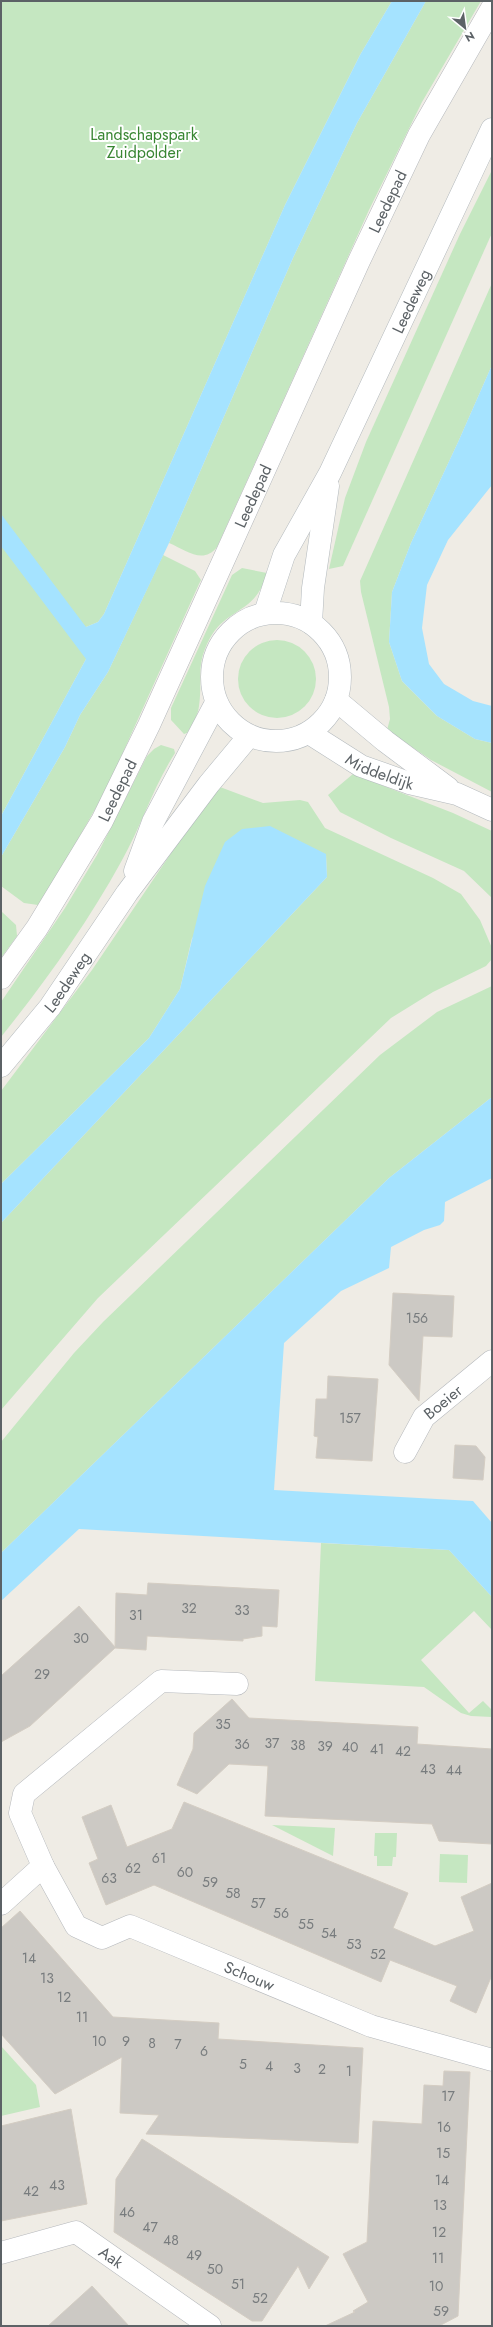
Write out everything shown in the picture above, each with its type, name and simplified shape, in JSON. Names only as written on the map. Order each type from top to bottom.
[{"type":"street","name":"Leedepad","points":[[1,978],[37,928],[102,821],[149,725],[359,261],[419,135],[492,8]]},
{"type":"street","name":"Leedeweg","points":[[265,613],[284,555],[330,473],[492,129]]},
{"type":"street","name":"Leedeweg","points":[[311,623],[313,588],[330,473]]},
{"type":"street","points":[[265,613],[289,614],[311,623],[332,644],[337,657],[340,686],[330,713],[309,733],[285,741],[273,742],[249,736],[230,723],[216,703],[211,675],[219,646],[227,634],[238,625],[265,613]]},
{"type":"street","name":"Middeldijk","points":[[336,700],[385,741],[457,794]]},
{"type":"street","name":"Leedeweg","points":[[127,894],[153,822],[216,703]]},
{"type":"street","name":"Middeldijk","points":[[309,733],[362,766],[409,783],[457,794],[492,810]]},
{"type":"street","name":"Leedeweg","points":[[1,1066],[50,1007],[127,894],[217,773],[249,736]]},
{"type":"street","name":"Boeier","points":[[405,1452],[424,1417],[492,1360]]},
{"type":"street","name":"Schouw","points":[[237,1684],[161,1681],[24,1794],[20,1813],[43,1866],[76,1926],[102,1938],[130,1926],[371,2026],[492,2060]]},
{"type":"street","points":[[1,1904],[43,1866]]},
{"type":"street","name":"Aak","points":[[1,2253],[76,2232],[210,2326]]},
{"type":"green space","name":"Landschapspark Zuidpolder","points":[[1,1],[392,1],[360,55],[285,205],[104,614],[98,622],[86,627],[86,659],[1,816]]},
{"type":"green space","points":[[426,1],[481,1],[422,102],[369,210],[217,547],[206,555],[188,552],[169,543],[293,258],[357,123]]},
{"type":"green space","points":[[492,170],[492,233],[343,566],[329,569],[345,498],[366,442],[460,234]]},
{"type":"green space","points":[[492,283],[492,365],[411,543],[392,592],[389,642],[402,681],[437,716],[475,739],[492,743],[492,792],[431,760],[387,730],[390,719],[389,707],[361,592],[360,581]]},
{"type":"green space","points":[[163,555],[195,571],[201,580],[106,790],[38,905],[24,903],[1,886],[1,857],[65,747],[80,715],[108,672]]},
{"type":"green space","points":[[242,568],[267,573],[256,596],[217,628],[210,638],[205,648],[201,664],[198,710],[187,733],[184,734],[171,720],[171,708],[232,575]]},
{"type":"green space","points":[[269,640],[285,640],[299,646],[310,657],[316,671],[316,687],[310,701],[299,712],[285,718],[269,718],[255,712],[244,701],[238,687],[238,671],[244,657],[255,646]]},
{"type":"green space","points":[[161,745],[174,749],[175,753],[160,779],[121,862],[94,908],[65,952],[1,1037],[1,1002],[65,908],[97,855],[147,756]]},
{"type":"green space","points":[[353,774],[453,813],[492,831],[492,898],[464,871],[391,838],[340,812],[328,795]]},
{"type":"green space","points":[[220,787],[263,803],[300,800],[308,802],[325,828],[433,878],[461,894],[480,920],[492,948],[492,959],[486,966],[433,992],[391,1018],[98,1298],[1,1410],[1,1223],[327,877],[326,854],[192,938],[180,989],[149,1038],[1,1184],[1,1091],[92,970],[203,806]]},
{"type":"green space","points":[[1,911],[16,925],[17,936],[1,958]]},
{"type":"green space","points":[[492,986],[492,1097],[389,1178],[1,1553],[1,1442],[74,1353],[103,1322],[380,1055],[437,1012]]},
{"type":"green space","points":[[321,1543],[449,1550],[492,1597],[492,1630],[474,1611],[421,1660],[469,1713],[483,1701],[492,1710],[492,1717],[471,1716],[461,1713],[424,1687],[315,1681]]},
{"type":"green space","points":[[272,1825],[335,1828],[333,1856]]},
{"type":"green space","points":[[375,1833],[397,1833],[396,1857],[393,1857],[392,1866],[377,1866],[377,1856],[374,1856]]},
{"type":"green space","points":[[440,1854],[468,1855],[467,1883],[439,1882]]},
{"type":"green space","points":[[1,2046],[36,2085],[40,2107],[1,2116]]},
{"type":"water","points":[[392,1],[426,1],[357,123],[293,258],[169,543],[108,672],[80,715],[65,747],[1,857],[1,816],[86,659],[1,546],[1,514],[86,627],[98,622],[104,614],[285,205],[360,55]]},
{"type":"water","points":[[492,365],[492,485],[448,540],[427,585],[422,628],[429,664],[444,684],[473,701],[492,706],[492,743],[475,739],[437,716],[402,681],[389,642],[392,592],[411,543]]},
{"type":"water","points":[[270,826],[326,854],[327,877],[1,1223],[1,1184],[149,1038],[180,989],[205,886],[225,842],[242,829]]},
{"type":"water","points":[[492,1097],[492,1178],[445,1202],[444,1221],[440,1225],[424,1230],[391,1247],[389,1268],[341,1291],[284,1343],[274,1490],[473,1501],[492,1523],[492,1597],[449,1550],[79,1529],[1,1601],[1,1553],[389,1178]]},
{"type":"building","points":[[393,1293],[454,1296],[452,1337],[423,1336],[419,1401],[389,1365]]},
{"type":"building","points":[[328,1376],[378,1379],[372,1461],[316,1458],[318,1437],[314,1436],[316,1399],[327,1399]]},
{"type":"building","points":[[455,1445],[476,1446],[485,1457],[483,1480],[453,1478]]},
{"type":"building","points":[[148,1583],[279,1590],[277,1627],[262,1626],[262,1636],[243,1639],[243,1641],[147,1636],[146,1650],[115,1648],[30,1726],[1,1742],[1,1676],[79,1606],[115,1647],[116,1593],[147,1595]]},
{"type":"building","points":[[232,1699],[249,1718],[418,1727],[417,1744],[492,1749],[492,1844],[439,1841],[432,1824],[265,1816],[268,1766],[229,1764],[197,1794],[177,1785],[193,1749],[194,1733]]},
{"type":"building","points":[[184,1802],[408,1893],[393,1928],[435,1946],[474,1931],[461,1897],[492,1883],[492,1975],[476,2013],[450,2001],[457,1986],[390,1960],[381,1982],[154,1885],[106,1905],[89,1863],[98,1859],[82,1817],[111,1805],[127,1847],[172,1829]]},
{"type":"building","points":[[20,1911],[113,2017],[219,2023],[218,2039],[363,2048],[358,2143],[146,2134],[159,2115],[120,2113],[122,2057],[55,2094],[1,2034],[1,1928]]},
{"type":"building","points":[[444,2071],[470,2072],[458,2316],[439,2326],[325,2326],[355,2312],[353,2311],[368,2302],[343,2254],[367,2242],[373,2121],[422,2124],[424,2085],[443,2086]]},
{"type":"building","points":[[71,2109],[87,2204],[1,2221],[1,2126]]},
{"type":"building","points":[[142,2139],[329,2257],[309,2289],[298,2266],[262,2321],[252,2321],[114,2232],[116,2179]]},
{"type":"building","points":[[92,2286],[129,2326],[48,2326]]}]
